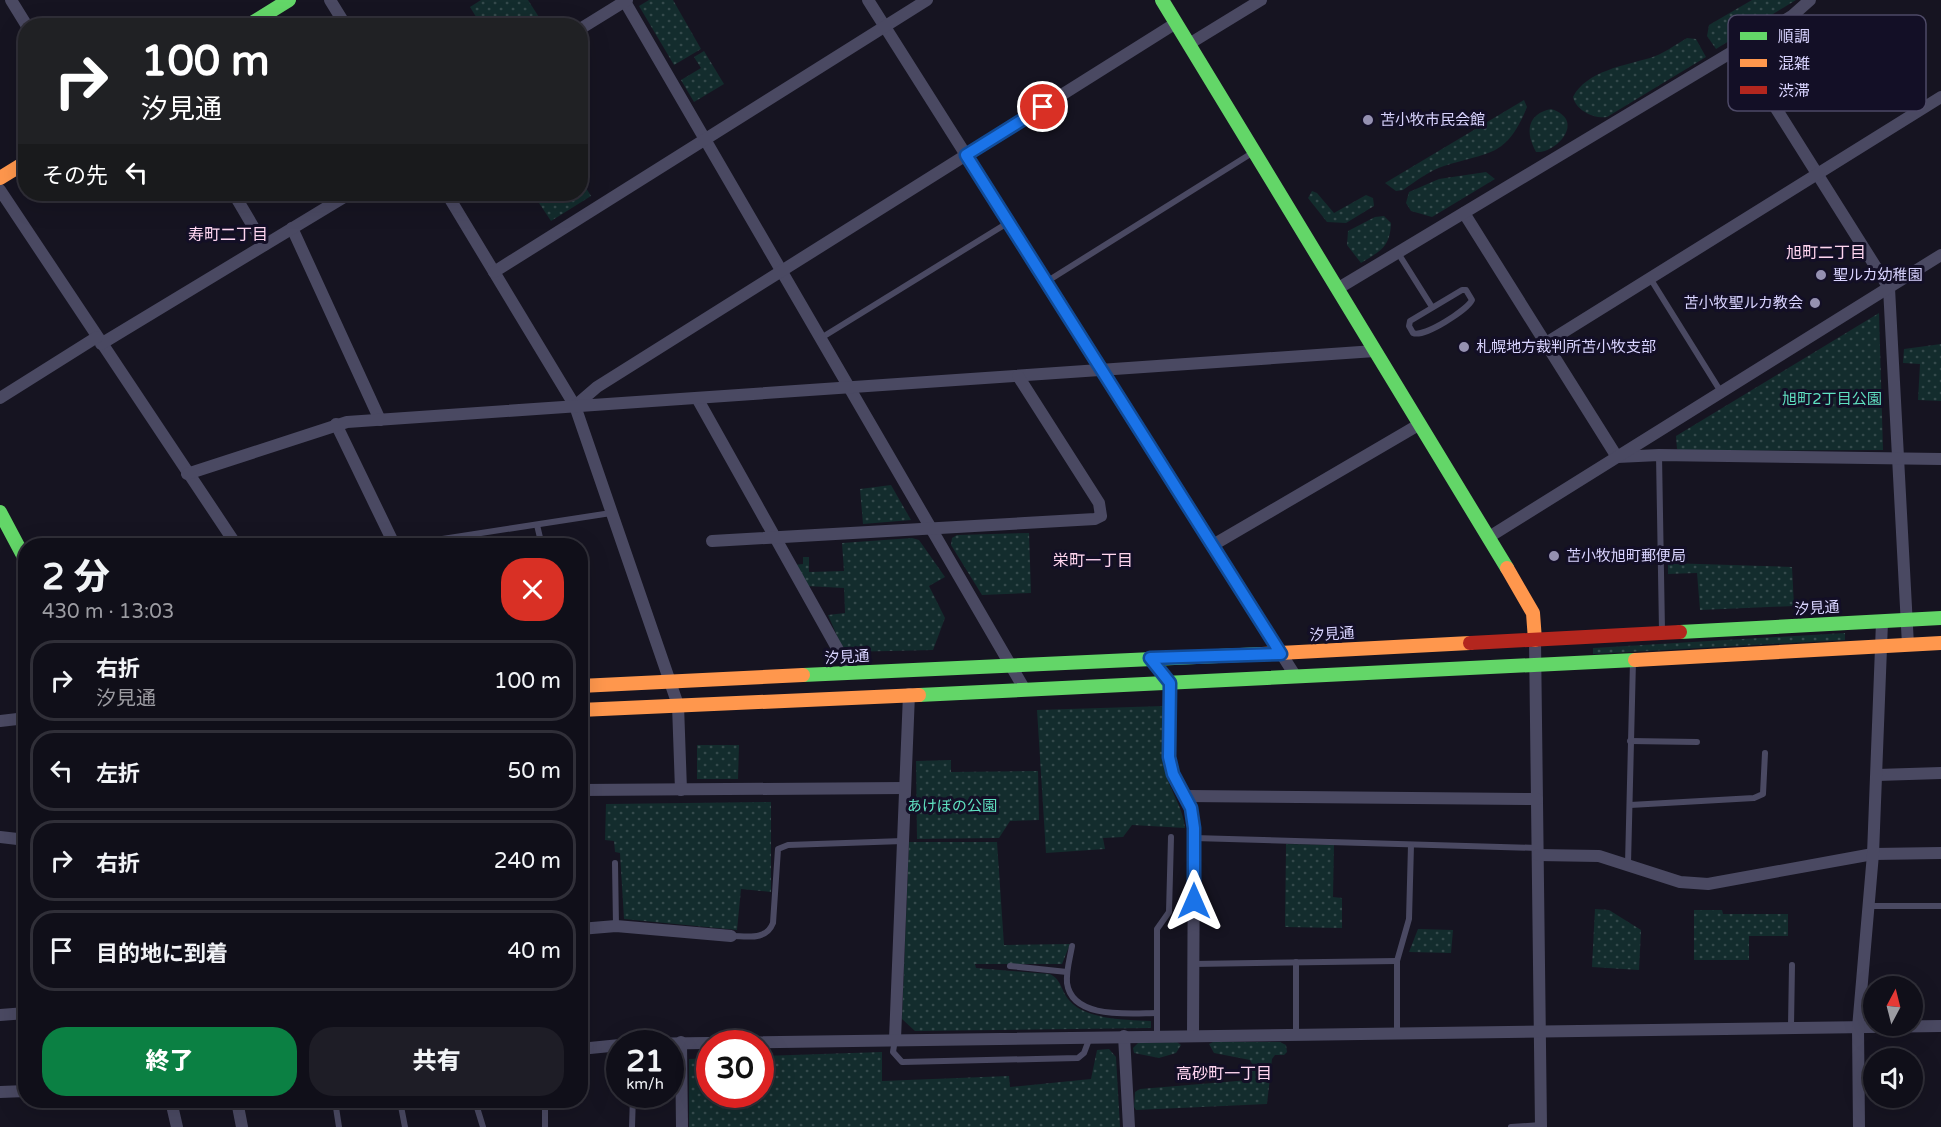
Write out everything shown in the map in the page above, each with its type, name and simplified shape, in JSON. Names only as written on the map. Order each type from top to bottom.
[{"type":"main road","points":[[261,18],[289,0]]},
{"type":"main road","points":[[1162,0],[1489,537],[1533,613],[1535,640]]},
{"type":"main road","points":[[0,178],[18,167]]},
{"type":"main road","points":[[0,512],[18,546]]},
{"type":"main road","name":"汐見通","points":[[588,686],[1150,658],[1281,654],[1941,618]]},
{"type":"main road","points":[[588,710],[1536,666],[1941,643]]},
{"type":"street","points":[[11,0],[22,18]]},
{"type":"street","points":[[330,0],[341,18]]},
{"type":"street","points":[[588,24],[626,0],[1025,690]]},
{"type":"street","points":[[868,0],[1296,677]]},
{"type":"street","points":[[494,272],[927,0]]},
{"type":"street","points":[[1189,44],[1261,0]]},
{"type":"street","points":[[1793,15],[1810,0]]},
{"type":"street","points":[[575,406],[597,387],[1176,23]]},
{"type":"street","points":[[1337,289],[1728,54]]},
{"type":"street","points":[[1926,106],[1941,97]]},
{"type":"street","points":[[1778,111],[1888,288],[1908,645]]},
{"type":"street","points":[[1546,343],[1918,111]]},
{"type":"street","points":[[0,190],[231,538]]},
{"type":"street","points":[[238,201],[264,245]]},
{"type":"street","points":[[0,398],[338,201]]},
{"type":"street","points":[[451,201],[575,406],[668,682],[678,705],[681,790]]},
{"type":"street","points":[[1464,213],[1617,457]]},
{"type":"street","points":[[292,228],[380,420]]},
{"type":"street","points":[[1489,537],[1941,255]]},
{"type":"street","points":[[187,474],[336,424],[1375,351]]},
{"type":"street","points":[[712,541],[1095,519],[1101,516],[1099,503],[1018,376]]},
{"type":"street","points":[[697,398],[851,673]]},
{"type":"street","points":[[336,424],[392,538]]},
{"type":"street","points":[[1213,545],[1420,424]]},
{"type":"street","points":[[1617,457],[1659,455],[1941,459]]},
{"type":"street","points":[[1859,1127],[1858,1028],[1873,854],[1882,622]]},
{"type":"street","points":[[1535,640],[1541,1126]]},
{"type":"street","points":[[1150,658],[1170,683],[1169,757],[1173,774],[1191,808],[1194,838],[1193,1035]]},
{"type":"street","points":[[895,1039],[909,694]]},
{"type":"street","points":[[0,721],[18,719]]},
{"type":"street","points":[[1877,775],[1941,772]]},
{"type":"street","points":[[588,790],[905,789]]},
{"type":"street","points":[[1186,796],[1537,799]]},
{"type":"street","points":[[0,837],[18,839]]},
{"type":"street","points":[[1538,851],[1599,856],[1680,882],[1708,884],[1873,854],[1941,853]]},
{"type":"street","points":[[588,928],[616,926],[731,936]]},
{"type":"street","points":[[0,1015],[18,1014]]},
{"type":"street","points":[[684,1042],[1791,1026],[1858,1028],[1941,1026]]},
{"type":"street","points":[[1124,1036],[1129,1127]]},
{"type":"street","points":[[588,1048],[606,1046]]},
{"type":"street","points":[[0,1092],[18,1091]]},
{"type":"street","points":[[173,1108],[177,1127]]},
{"type":"street","points":[[238,1108],[242,1127]]},
{"type":"street","points":[[682,1108],[682,1127]]},
{"type":"lane","points":[[1046,282],[1254,152]]},
{"type":"lane","points":[[820,338],[1009,222]]},
{"type":"lane","points":[[1398,253],[1432,307]]},
{"type":"lane","points":[[1650,278],[1721,392]]},
{"type":"lane","points":[[1462,290],[1466,290],[1472,300],[1466,307],[1425,333],[1413,333],[1408,326],[1410,321],[1432,307],[1462,290]]},
{"type":"lane","points":[[1659,455],[1662,633]]},
{"type":"lane","points":[[450,538],[611,513]]},
{"type":"lane","points":[[537,525],[540,538]]},
{"type":"lane","points":[[1628,864],[1633,661]]},
{"type":"lane","points":[[1630,741],[1697,742]]},
{"type":"lane","points":[[1630,804],[1754,798],[1763,794],[1766,753]]},
{"type":"lane","points":[[1157,1036],[1157,929],[1168,912],[1171,837]]},
{"type":"lane","points":[[1194,838],[1538,851]]},
{"type":"lane","points":[[731,936],[760,937],[770,931],[774,923],[778,849],[789,845],[903,841]]},
{"type":"lane","points":[[1397,1032],[1396,961],[1408,919],[1411,845]]},
{"type":"lane","points":[[615,863],[616,926]]},
{"type":"lane","points":[[1869,906],[1941,906]]},
{"type":"lane","points":[[1072,946],[1067,972],[1067,985],[1071,996],[1088,1008],[1109,1013],[1157,1013]]},
{"type":"lane","points":[[1193,963],[1396,961]]},
{"type":"lane","points":[[1296,962],[1296,1034]]},
{"type":"lane","points":[[1791,1026],[1792,965]]},
{"type":"lane","points":[[1010,966],[1067,972]]},
{"type":"lane","points":[[895,1039],[894,1052],[902,1062],[1078,1058],[1084,1053],[1091,1037]]},
{"type":"lane","points":[[335,1108],[339,1127]]},
{"type":"lane","points":[[401,1108],[405,1127]]},
{"type":"lane","points":[[477,1108],[483,1127]]},
{"type":"lane","points":[[545,1108],[545,1127]]},
{"type":"lane","points":[[632,1127],[633,1108]]},
{"type":"lane","points":[[1511,1127],[1541,1126]]},
{"type":"green space","points":[[481,0],[528,0],[540,18],[477,18],[470,7]]},
{"type":"green space","points":[[649,0],[673,0],[701,49],[674,65],[639,6]]},
{"type":"green space","points":[[1752,0],[1796,0],[1772,15],[1728,15],[1728,42],[1716,49],[1707,36],[1709,25]]},
{"type":"green space","points":[[1687,38],[1696,39],[1706,57],[1607,117],[1596,117],[1586,113],[1575,102],[1573,97],[1579,88],[1597,75],[1655,56]]},
{"type":"green space","points":[[704,51],[724,84],[694,102],[681,80],[701,68],[694,57]]},
{"type":"green space","points":[[1524,100],[1527,107],[1519,124],[1512,136],[1495,150],[1438,168],[1403,190],[1396,191],[1385,183]]},
{"type":"green space","points":[[1551,109],[1562,114],[1567,121],[1567,128],[1559,142],[1552,148],[1536,152],[1530,138],[1530,125],[1537,115]]},
{"type":"green space","points":[[1486,172],[1495,179],[1432,217],[1411,211],[1406,203],[1409,192],[1439,179]]},
{"type":"green space","points":[[1312,191],[1317,193],[1334,213],[1366,195],[1373,198],[1374,206],[1346,223],[1327,222],[1308,198]]},
{"type":"green space","points":[[538,201],[583,201],[551,221]]},
{"type":"green space","points":[[1384,216],[1391,223],[1389,238],[1379,252],[1361,263],[1347,245],[1348,231],[1375,217]]},
{"type":"green space","name":"旭町2丁目公園","points":[[1879,313],[1883,450],[1683,451],[1677,449],[1676,436]]},
{"type":"green space","points":[[1941,344],[1941,401],[1918,400],[1920,364],[1903,363],[1904,349]]},
{"type":"green space","points":[[891,485],[911,520],[863,524],[860,489]]},
{"type":"green space","points":[[1029,533],[1031,593],[982,595],[951,545],[952,538],[957,535]]},
{"type":"green space","points":[[912,538],[919,540],[945,577],[929,586],[945,618],[933,650],[844,652],[828,615],[845,613],[844,588],[806,586],[793,565],[803,564],[803,557],[809,557],[809,572],[844,571],[842,543]]},
{"type":"green space","points":[[1668,563],[1792,567],[1794,606],[1700,610],[1697,573],[1668,574]]},
{"type":"green space","points":[[1845,633],[1845,640],[1593,654],[1593,648]]},
{"type":"green space","points":[[1164,706],[1162,747],[1164,763],[1185,828],[1132,825],[1123,837],[1103,838],[1105,849],[1046,853],[1037,710]]},
{"type":"green space","points":[[697,745],[739,745],[738,779],[697,779]]},
{"type":"green space","name":"あけぼの公園","points":[[951,760],[951,772],[1038,771],[1039,820],[1010,821],[999,838],[917,839],[916,761]]},
{"type":"green space","points":[[771,802],[771,892],[741,889],[737,930],[624,919],[620,853],[615,852],[614,841],[605,840],[606,804]]},
{"type":"green space","points":[[909,842],[997,842],[1004,945],[1070,944],[1062,964],[975,964],[976,968],[1050,974],[1057,979],[1066,997],[1085,1012],[1107,1018],[1151,1021],[1151,1028],[915,1031],[902,1019]]},
{"type":"green space","points":[[1286,844],[1334,845],[1333,897],[1342,898],[1342,928],[1285,927]]},
{"type":"green space","points":[[1595,909],[1609,910],[1641,930],[1639,970],[1592,967]]},
{"type":"green space","points":[[1694,910],[1722,910],[1723,914],[1788,914],[1788,936],[1749,936],[1749,960],[1694,960]]},
{"type":"green space","points":[[1418,929],[1453,930],[1451,953],[1409,952]]},
{"type":"green space","points":[[1177,1042],[1181,1045],[1176,1053],[1159,1058],[1134,1053],[1133,1048],[1138,1043]]},
{"type":"green space","points":[[1213,1042],[1280,1042],[1286,1045],[1287,1052],[1284,1055],[1275,1055],[1272,1059],[1267,1104],[1136,1110],[1134,1107],[1135,1092],[1140,1089],[1249,1080],[1252,1064],[1250,1060],[1214,1053],[1209,1044]]},
{"type":"green space","points":[[1109,1049],[1116,1057],[1120,1127],[689,1127],[689,1059],[696,1059],[696,1108],[774,1108],[774,1056],[882,1052],[882,1081],[1009,1076],[1010,1087],[1091,1079],[1097,1050]]},
{"type":"traffic: fast","points":[[260,18],[289,0]]},
{"type":"traffic: fast","points":[[1162,0],[1507,568]]},
{"type":"traffic: fast","points":[[0,512],[18,546]]},
{"type":"traffic: fast","points":[[1680,632],[1941,618]]},
{"type":"traffic: fast","points":[[803,675],[1262,654]]},
{"type":"traffic: fast","points":[[919,695],[1635,660]]},
{"type":"traffic: slow","points":[[0,178],[18,167]]},
{"type":"traffic: slow","points":[[1507,568],[1533,613],[1535,640]]},
{"type":"traffic: slow","points":[[1262,654],[1470,643]]},
{"type":"traffic: slow","points":[[1635,660],[1941,643]]},
{"type":"traffic: slow","points":[[588,686],[803,675]]},
{"type":"traffic: slow","points":[[588,710],[919,695]]},
{"type":"traffic: jam","points":[[1470,643],[1680,632]]},
{"type":"place","name":"苫小牧市民会館","points":[[1368,120]]},
{"type":"place","name":"聖ルカ幼稚園","points":[[1821,275]]},
{"type":"place","name":"苫小牧聖ルカ教会","points":[[1815,303]]},
{"type":"place","name":"札幌地方裁判所苫小牧支部","points":[[1464,347]]},
{"type":"place","name":"苫小牧旭町郵便局","points":[[1554,556]]},
{"type":"district","name":"寿町二丁目","points":[[228,235]]},
{"type":"district","name":"旭町二丁目","points":[[1826,253]]},
{"type":"district","name":"栄町一丁目","points":[[1093,561]]},
{"type":"district","name":"高砂町一丁目","points":[[1224,1074]]},
{"type":"route","points":[[1043,107],[966,155],[1281,654],[1150,658],[1170,683],[1169,757],[1173,774],[1191,808],[1194,828],[1194,901]]}]
